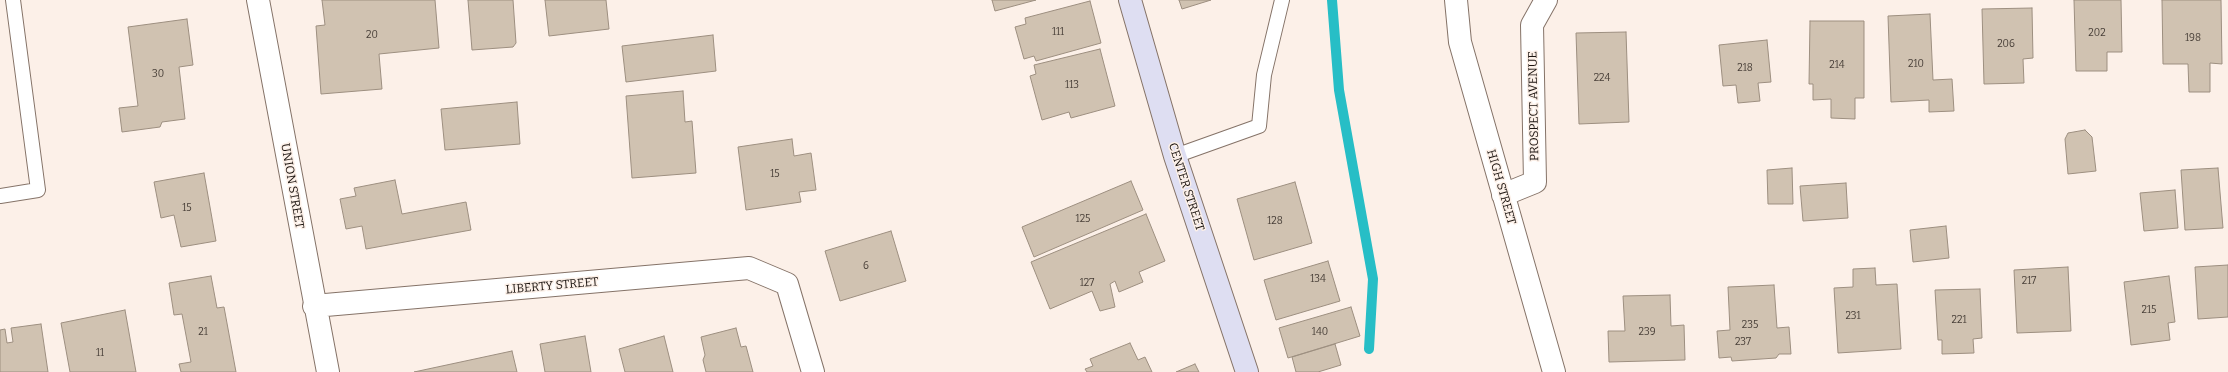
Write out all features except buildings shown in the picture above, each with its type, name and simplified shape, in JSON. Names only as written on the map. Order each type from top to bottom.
[{"type":"main road","name":"CENTER STREET","points":[[1130,0],[1175,156],[1247,372]]},
{"type":"street","name":"UNION STREET","points":[[258,0],[314,306],[328,372]]},
{"type":"street","name":"HIGH STREET","points":[[1456,0],[1460,42],[1554,372]]},
{"type":"street","name":"PROSPECT AVENUE","points":[[1503,195],[1535,182],[1532,25],[1546,0]]},
{"type":"street","name":"LIBERTY STREET","points":[[314,306],[750,268],[787,284],[813,372]]},
{"type":"lane","points":[[0,196],[38,190],[13,0]]},
{"type":"lane","points":[[1175,156],[1259,126],[1264,75],[1282,0]]},
{"type":"waterway","points":[[1332,0],[1339,90],[1373,279],[1369,349]]}]
